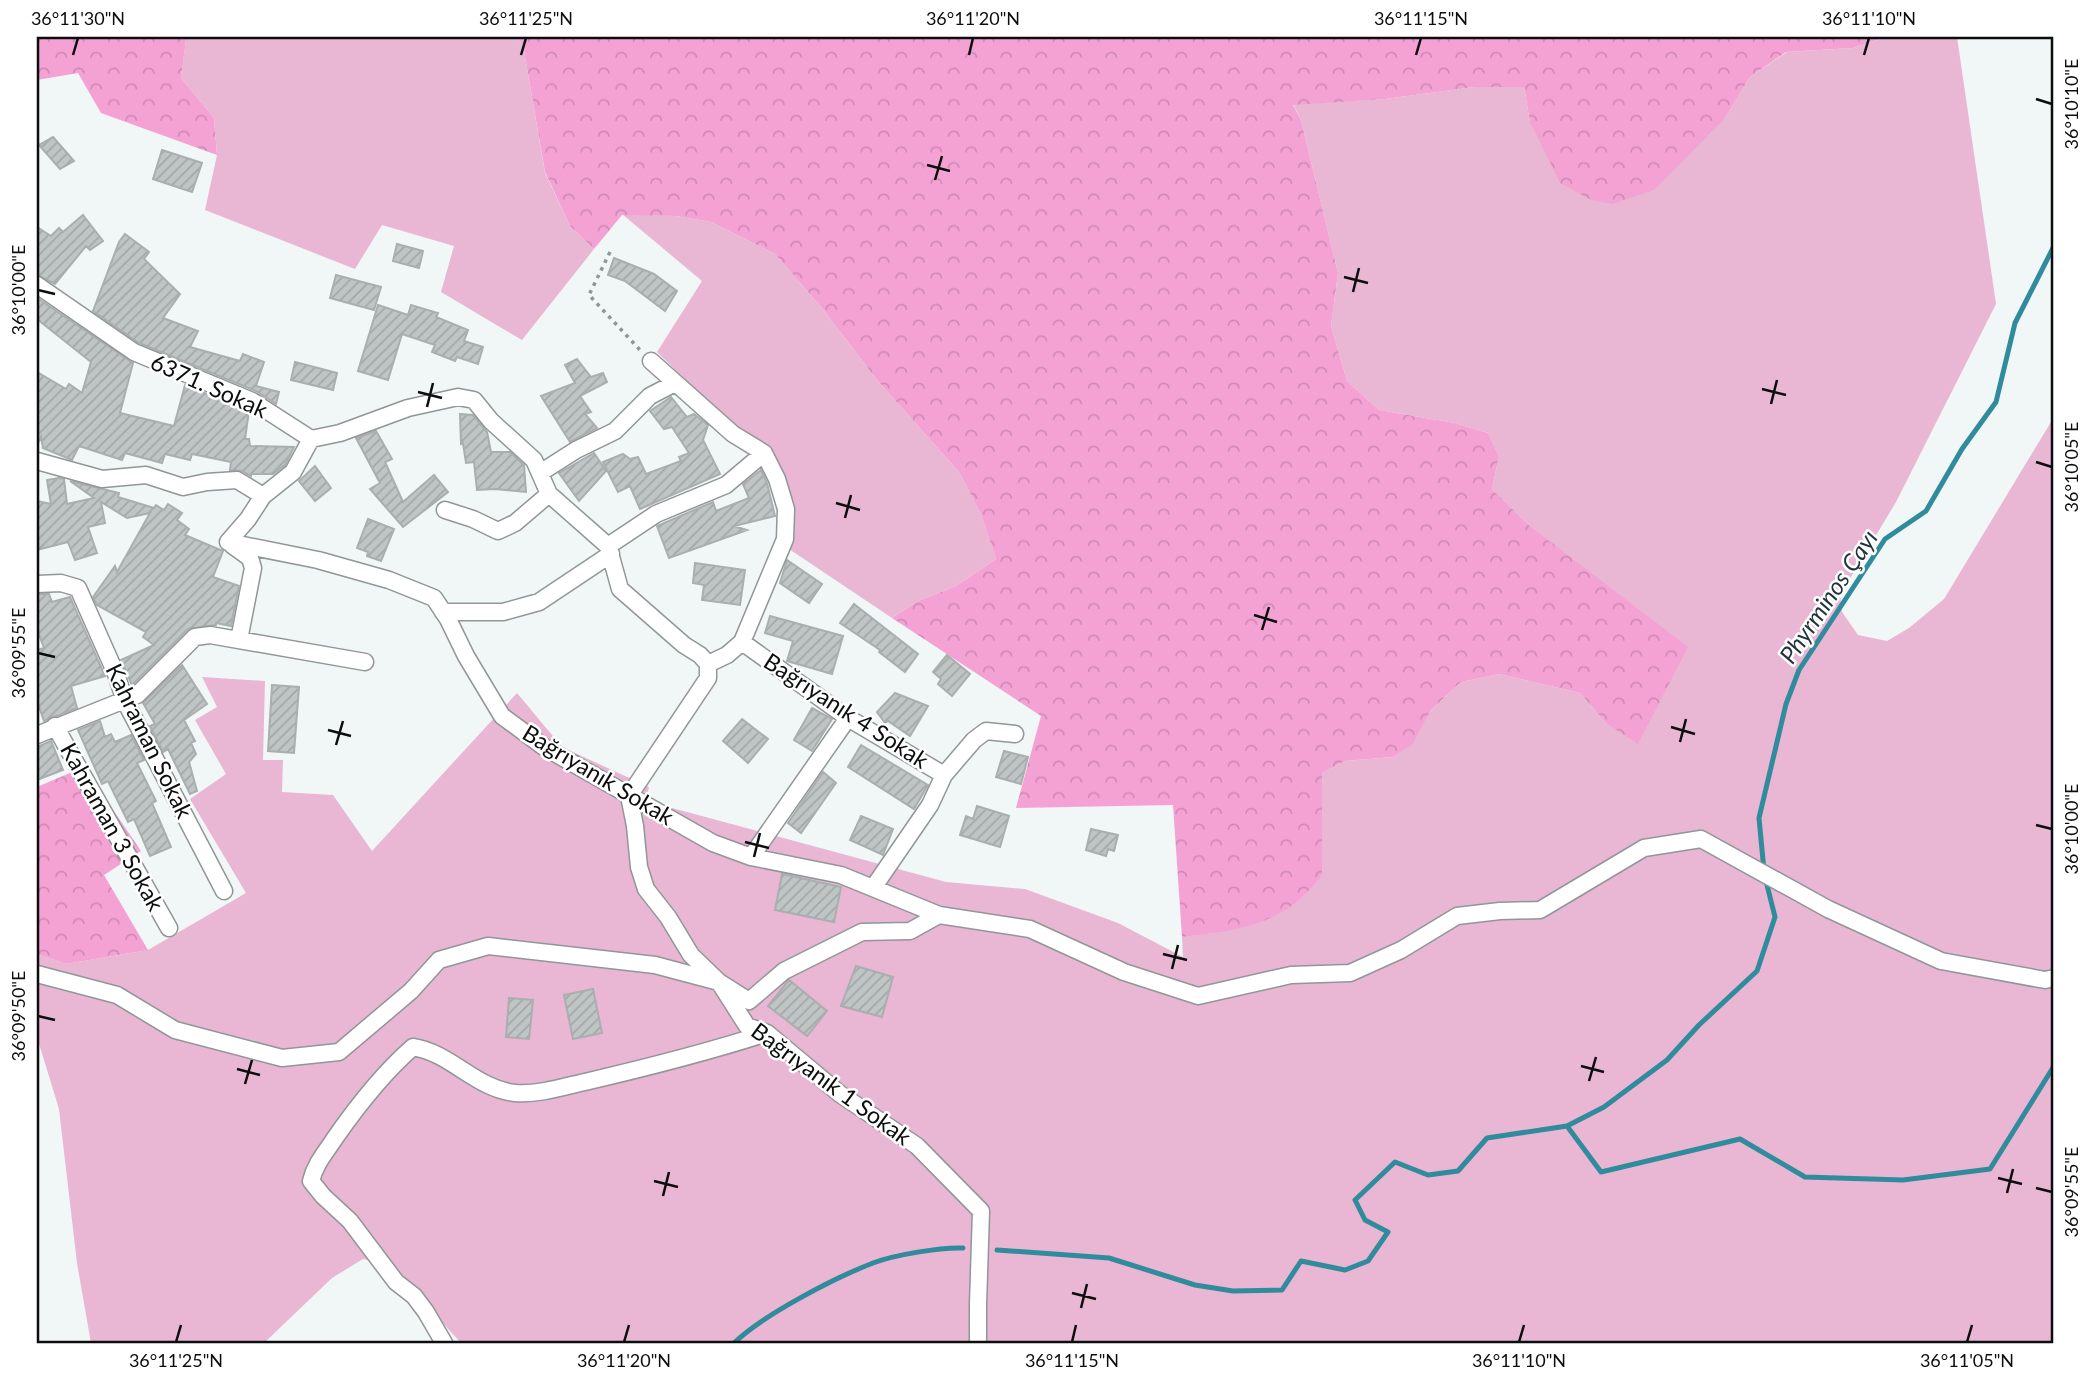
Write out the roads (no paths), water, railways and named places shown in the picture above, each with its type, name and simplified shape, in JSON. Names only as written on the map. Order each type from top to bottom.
[{"type":"street","name":"6371. Sokak","points":[[37,285],[134,352],[252,401],[311,439]]},
{"type":"street","points":[[651,361],[733,434],[764,453],[777,478],[786,509],[785,539],[742,642],[727,655],[709,664]]},
{"type":"street","points":[[540,473],[576,450],[615,432],[650,396],[675,383]]},
{"type":"street","points":[[239,640],[253,568],[250,558],[229,542],[263,496],[293,472],[311,439],[340,433],[408,408],[458,397],[474,400],[491,421],[534,460],[549,494],[609,550],[620,589],[709,664],[708,678],[629,796]]},
{"type":"street","points":[[443,612],[503,612],[539,602],[656,514],[726,485],[764,453]]},
{"type":"street","points":[[37,461],[102,479],[146,475],[183,488],[206,482],[237,480],[263,496]]},
{"type":"street","points":[[445,510],[498,531],[515,523],[549,494]]},
{"type":"street","name":"Bağrıyanık Sokak","points":[[229,542],[318,560],[389,580],[433,598],[502,716],[544,747],[713,843],[751,857],[841,875],[939,915],[1030,929],[1124,972],[1198,996],[1291,975],[1350,973],[1401,950],[1457,916],[1500,911],[1540,911],[1644,848],[1701,839],[1828,909],[1941,961],[2045,980],[2054,978]]},
{"type":"street","name":"Kahraman Sokak","points":[[37,584],[61,583],[78,588],[125,701],[224,891]]},
{"type":"street","points":[[37,735],[137,695],[195,637],[210,635],[365,662]]},
{"type":"street","name":"Bağrıyanık 4 Sokak","points":[[742,642],[848,718],[944,775],[930,805],[873,888]]},
{"type":"street","points":[[751,857],[848,718]]},
{"type":"street","name":"Kahraman 3 Sokak","points":[[55,726],[169,928]]},
{"type":"street","points":[[944,775],[974,740],[986,731],[1015,734]]},
{"type":"street","name":"Bağrıyanık 1 Sokak","points":[[629,796],[639,867],[646,889],[668,917],[691,955],[719,982],[747,1026],[766,1033],[840,1094],[917,1146],[981,1211],[978,1343]]},
{"type":"street","points":[[37,974],[117,995],[175,1030],[282,1058],[339,1052],[411,991],[439,960],[488,946],[655,965],[719,982],[749,1000],[784,971],[862,932],[910,931],[939,915]]},
{"type":"street","points":[[444,1343],[414,1296],[396,1282],[350,1221],[311,1181],[314,1169],[354,1111],[390,1068],[413,1047],[429,1050],[488,1087],[516,1093],[551,1090],[689,1057],[766,1033]]},
{"type":"waterway","name":"Phyrminos Çayı","points":[[1764,871],[1759,818],[1786,704],[1799,670],[1885,539],[1926,511],[1962,449],[1996,402],[2015,323],[2054,246]]},
{"type":"waterway","name":"Phyrminos Çayı","points":[[1567,1126],[1604,1107],[1667,1060],[1699,1025],[1757,971],[1775,917],[1766,881]]},
{"type":"waterway","name":"Phyrminos Çayı","points":[[997,1250],[1109,1258],[1195,1285],[1233,1291],[1282,1290],[1301,1261],[1345,1270],[1368,1261],[1388,1232],[1365,1220],[1355,1200],[1395,1162],[1428,1175],[1458,1171],[1487,1138],[1567,1126],[1601,1172],[1740,1139],[1805,1177],[1903,1180],[1990,1169],[2054,1066]]},
{"type":"waterway","name":"Phyrminos Çayı","points":[[734,1343],[780,1309],[857,1270],[905,1254],[963,1248]]}]
